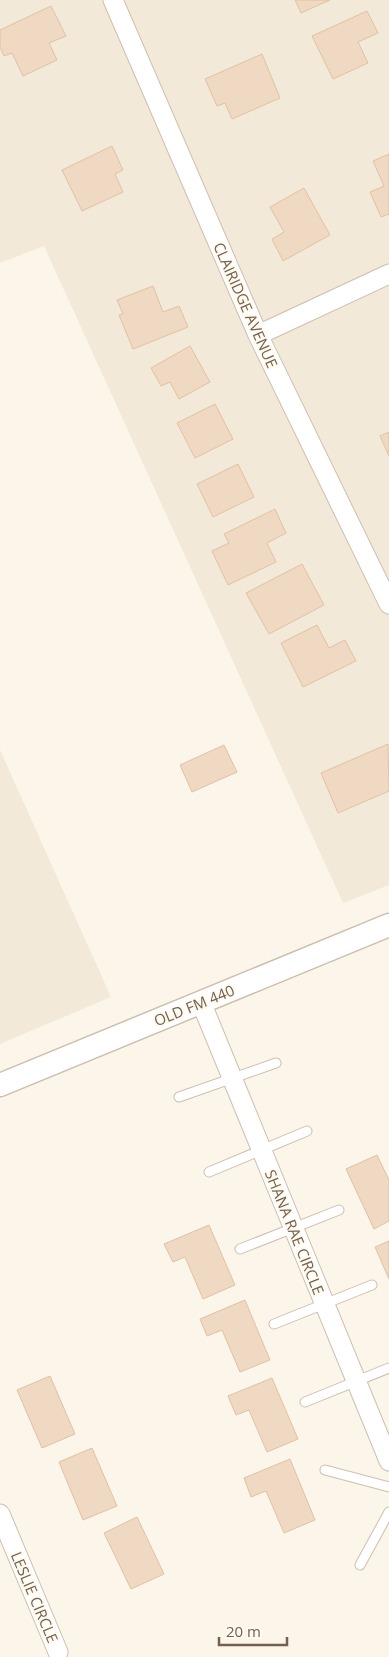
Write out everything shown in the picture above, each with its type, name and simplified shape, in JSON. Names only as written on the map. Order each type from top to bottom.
[{"type":"street","name":"CLAIRIDGE AVENUE","points":[[113,0],[258,335],[389,604]]},
{"type":"street","points":[[258,335],[389,274]]},
{"type":"street","name":"OLD FM 440","points":[[0,1085],[389,925]]},
{"type":"street","name":"SHANA RAE CIRCLE","points":[[201,1002],[389,1461]]},
{"type":"street","name":"LESLIE CIRCLE","points":[[0,1514],[58,1652]]},
{"type":"lane","points":[[179,1097],[276,1063]]},
{"type":"lane","points":[[209,1172],[307,1131]]},
{"type":"lane","points":[[240,1249],[339,1210]]},
{"type":"lane","points":[[274,1324],[372,1285]]},
{"type":"lane","points":[[305,1402],[389,1368]]},
{"type":"lane","points":[[325,1470],[389,1487]]},
{"type":"lane","points":[[360,1565],[389,1512]]},
{"type":"shaded area","points":[[0,0],[389,0],[389,885],[343,903],[44,246],[0,263]]},
{"type":"shaded area","points":[[0,750],[111,997],[0,1044]]},
{"type":"building","points":[[295,0],[330,0],[301,13]]},
{"type":"building","points":[[51,6],[66,36],[49,43],[57,60],[23,76],[12,53],[4,56],[0,47],[0,30]]},
{"type":"building","points":[[367,11],[378,33],[358,42],[368,63],[333,79],[312,36]]},
{"type":"building","points":[[262,54],[280,98],[232,119],[225,103],[217,106],[205,79]]},
{"type":"building","points":[[112,146],[123,170],[115,174],[123,192],[82,211],[62,170]]},
{"type":"building","points":[[389,154],[389,214],[381,217],[370,192],[384,186],[373,161]]},
{"type":"building","points":[[304,188],[330,235],[283,261],[272,239],[284,232],[270,207]]},
{"type":"building","points":[[153,286],[163,312],[179,306],[188,327],[133,349],[119,315],[123,314],[117,300]]},
{"type":"building","points":[[190,346],[210,382],[179,399],[170,382],[161,386],[151,368]]},
{"type":"building","points":[[215,404],[233,439],[195,458],[177,423]]},
{"type":"building","points":[[389,432],[389,456],[380,436]]},
{"type":"building","points":[[238,464],[254,497],[213,517],[197,484]]},
{"type":"building","points":[[275,509],[286,533],[267,543],[276,562],[228,585],[212,551],[229,543],[224,534]]},
{"type":"building","points":[[302,564],[324,605],[269,634],[246,593]]},
{"type":"building","points":[[317,625],[329,648],[345,640],[356,661],[303,687],[281,643]]},
{"type":"building","points":[[388,744],[389,791],[338,813],[321,773]]},
{"type":"building","points":[[224,745],[237,772],[192,792],[180,765]]},
{"type":"building","points":[[377,1155],[389,1180],[389,1221],[374,1229],[346,1169]]},
{"type":"building","points":[[209,1225],[235,1285],[203,1299],[185,1257],[173,1262],[164,1244]]},
{"type":"building","points":[[389,1241],[389,1279],[375,1247]]},
{"type":"building","points":[[245,1300],[270,1360],[240,1372],[222,1330],[207,1336],[200,1319]]},
{"type":"building","points":[[50,1376],[75,1434],[42,1448],[17,1390]]},
{"type":"building","points":[[272,1378],[298,1439],[267,1452],[249,1410],[236,1415],[228,1396]]},
{"type":"building","points":[[92,1448],[117,1506],[83,1520],[59,1462]]},
{"type":"building","points":[[290,1459],[315,1520],[284,1533],[266,1491],[251,1497],[244,1478]]},
{"type":"building","points":[[137,1517],[164,1574],[131,1589],[104,1533]]}]
